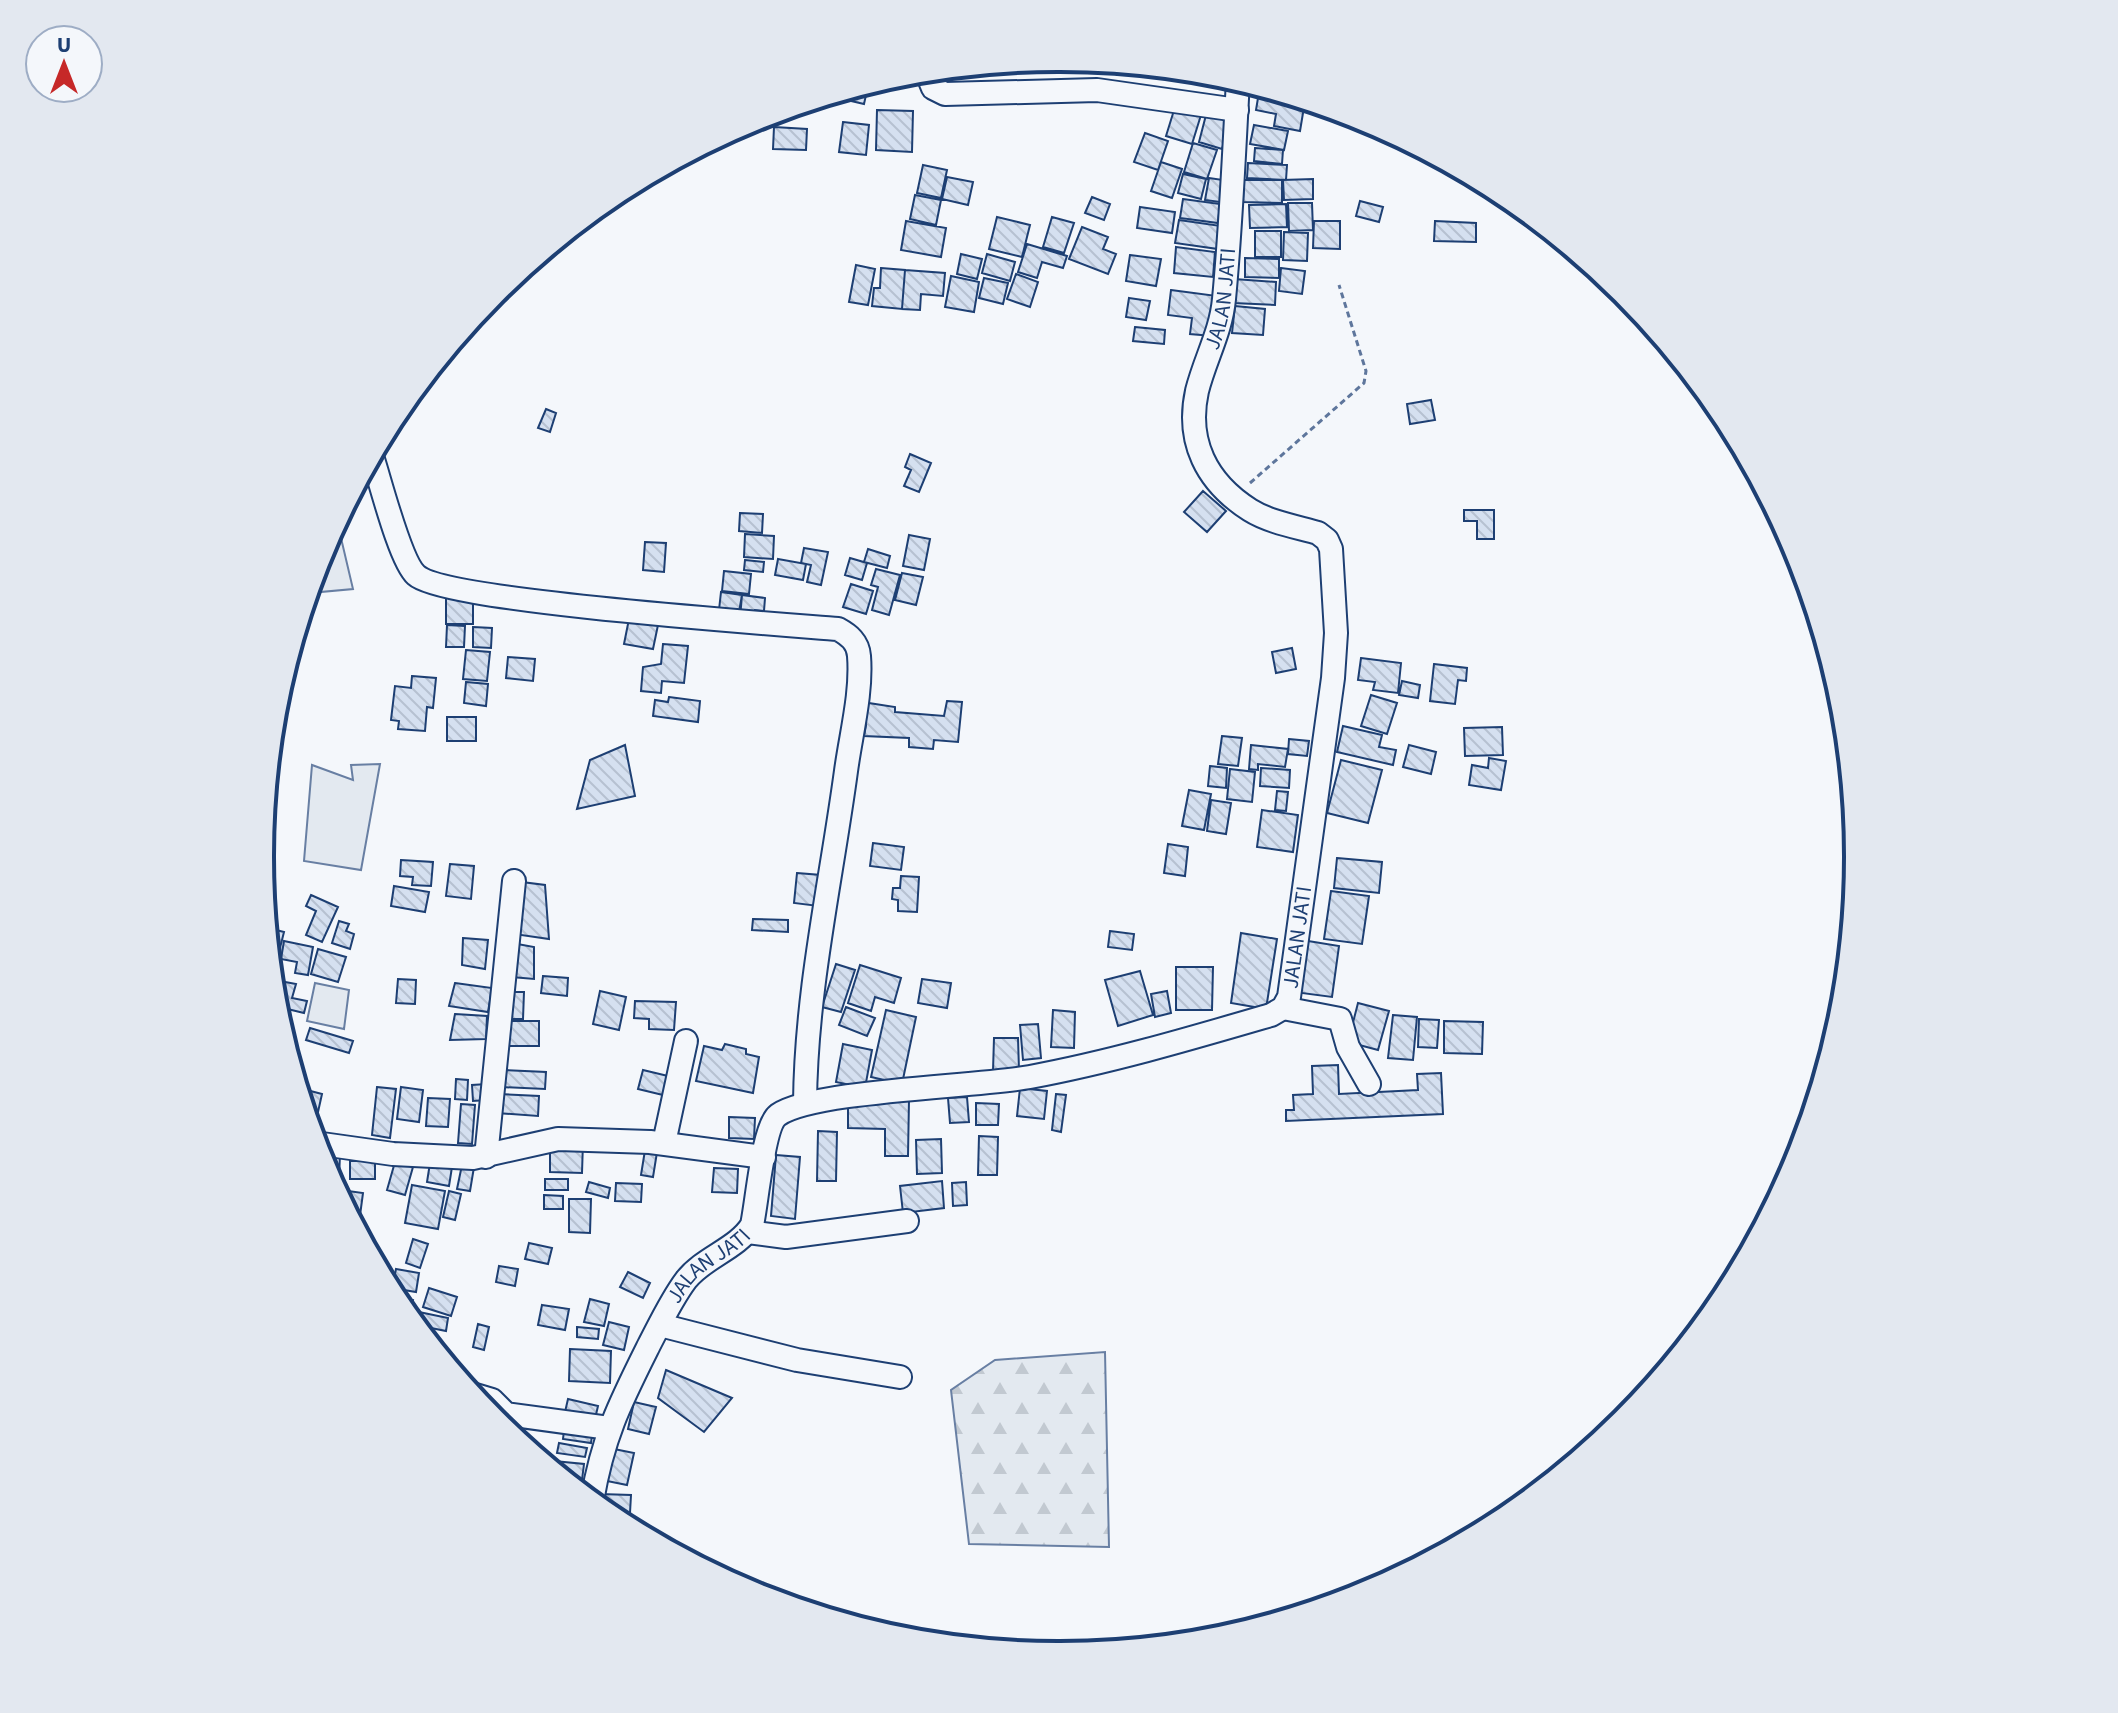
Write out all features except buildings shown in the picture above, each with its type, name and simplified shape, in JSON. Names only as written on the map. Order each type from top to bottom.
[{"type":"street","points":[[931,83],[933,88],[945,94],[1097,90],[1237,110]]},
{"type":"street","name":"JALAN JATI","points":[[595,1489],[609,1428],[620,1398],[686,1281],[700,1266],[748,1232],[759,1198],[772,1122],[805,1103],[1032,1077],[1271,1015],[1283,1008],[1289,997],[1331,702],[1336,633],[1331,549],[1318,533],[1250,510],[1204,463],[1194,441],[1192,421],[1198,388],[1216,343],[1224,301],[1238,93]]},
{"type":"street","points":[[377,470],[409,568],[427,583],[488,595],[838,629],[854,641],[859,654],[853,718],[832,877],[812,977],[806,1038],[805,1103]]},
{"type":"street","points":[[486,1157],[514,881]]},
{"type":"street","points":[[1283,1008],[1340,1019],[1348,1047],[1369,1084]]},
{"type":"street","points":[[664,1143],[686,1041]]},
{"type":"street","points":[[330,1145],[393,1154],[486,1157],[558,1139],[664,1143],[764,1157]]},
{"type":"street","points":[[748,1232],[786,1237],[907,1221]]},
{"type":"street","points":[[660,1325],[797,1360],[900,1377]]},
{"type":"street","points":[[507,1414],[609,1428]]},
{"type":"path","points":[[1235,496],[1364,383],[1366,371],[1339,285]]},
{"type":"green space","points":[[341,540],[353,589],[321,592]]},
{"type":"green space","points":[[380,764],[361,870],[304,861],[312,765],[353,780],[351,765]]},
{"type":"green space","points":[[315,983],[349,990],[344,1029],[307,1021]]},
{"type":"green space","points":[[1105,1352],[1109,1547],[969,1544],[951,1390],[995,1360]]}]
